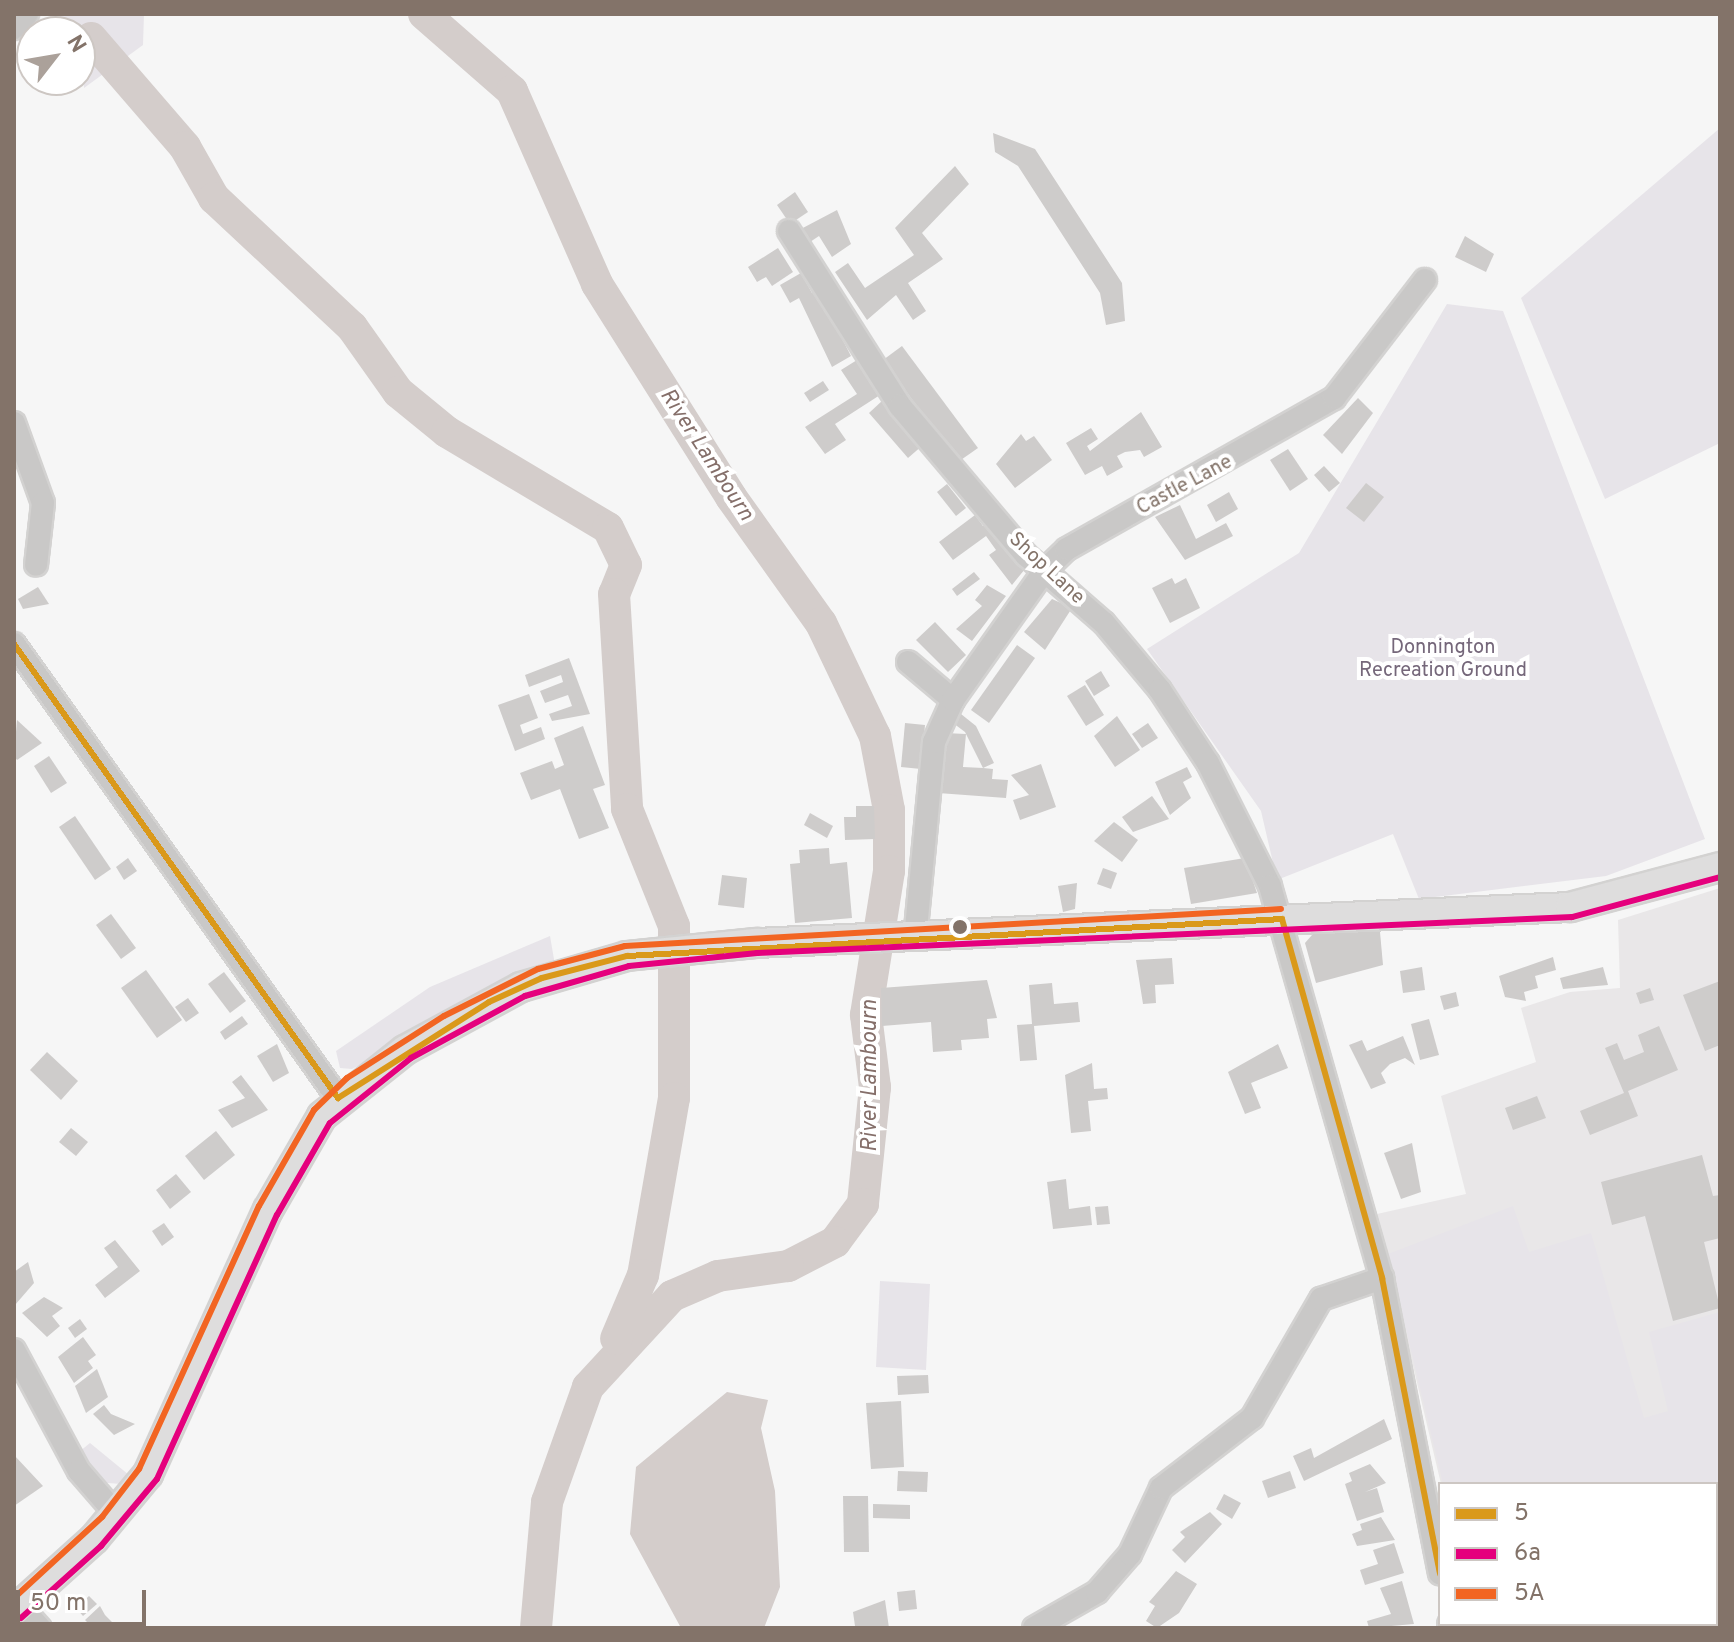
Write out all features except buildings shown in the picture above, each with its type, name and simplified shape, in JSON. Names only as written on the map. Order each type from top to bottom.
[{"type":"main road","points":[[17,1609],[117,1515],[162,1451],[268,1210],[338,1098],[489,1002],[552,975],[627,956],[691,948],[1596,904],[1720,867]]},
{"type":"street","points":[[14,28],[27,14]]},
{"type":"street","name":"Shop Lane","points":[[789,231],[900,406],[1045,570],[1130,650],[1208,763],[1282,919],[1382,1278],[1438,1563]]},
{"type":"street","name":"Castle Lane","points":[[892,940],[934,742],[953,700],[1045,570],[1067,549],[1334,398],[1425,280]]},
{"type":"street","points":[[14,423],[43,503],[36,565]]},
{"type":"street","points":[[14,644],[338,1098]]},
{"type":"street","points":[[908,662],[953,700]]},
{"type":"street","points":[[1034,1628],[1097,1592],[1130,1554],[1161,1488],[1252,1418],[1321,1299],[1382,1278]]},
{"type":"street","points":[[14,1350],[79,1471],[117,1515]]},
{"type":"street","points":[[17,1609],[40,1628]]},
{"type":"shaded area","points":[[1720,888],[1720,1589],[1718,1482],[1441,1482],[1377,1214],[1466,1194],[1441,1096],[1536,1062],[1521,1008],[1570,992],[1620,988],[1618,920]]},
{"type":"shaded area","points":[[727,1392],[768,1400],[761,1428],[775,1491],[780,1587],[764,1628],[681,1628],[630,1534],[636,1467]]},
{"type":"green space","points":[[144,14],[143,45],[96,79],[96,16],[60,16]]},
{"type":"green space","points":[[1720,128],[1720,443],[1605,499],[1521,298]]},
{"type":"green space","name":"Donnington Recreation Ground","points":[[1447,304],[1503,311],[1705,839],[1606,876],[1419,899],[1393,834],[1277,880],[1261,811],[1147,649],[1299,553]]},
{"type":"green space","points":[[550,936],[555,965],[352,1069],[340,1068],[336,1051],[430,987]]},
{"type":"green space","points":[[1513,1206],[1529,1252],[1591,1233],[1644,1418],[1668,1411],[1649,1332],[1720,1312],[1720,1583],[1718,1482],[1443,1482],[1388,1254]]},
{"type":"green space","points":[[880,1281],[930,1284],[926,1370],[876,1367]]},
{"type":"green space","points":[[90,1443],[129,1475],[121,1484],[95,1482],[79,1452]]},
{"type":"waterway","name":"River Lambourn","points":[[424,14],[512,91],[597,284],[731,497],[821,623],[875,736],[889,810],[889,871],[866,1015],[875,1087],[863,1204],[835,1242],[788,1266],[718,1276],[672,1296],[588,1387],[547,1502],[536,1628]]},
{"type":"waterway","points":[[96,44],[185,147],[214,198],[352,327],[398,392],[447,432],[608,528],[626,565],[614,594],[627,809],[674,926],[674,1098],[643,1275],[616,1339]]},
{"type":"transit line","name":"5","points":[[14,644],[338,1098],[489,1002],[542,978],[627,956],[1282,919],[1382,1278],[1438,1563]]},
{"type":"transit line","name":"6a","points":[[21,1618],[101,1546],[157,1479],[277,1215],[330,1123],[411,1058],[525,996],[629,966],[757,953],[1572,917],[1720,877]]},
{"type":"transit line","name":"5A","points":[[14,1598],[102,1517],[139,1469],[259,1206],[314,1110],[347,1078],[444,1016],[538,969],[625,946],[1281,909]]}]
